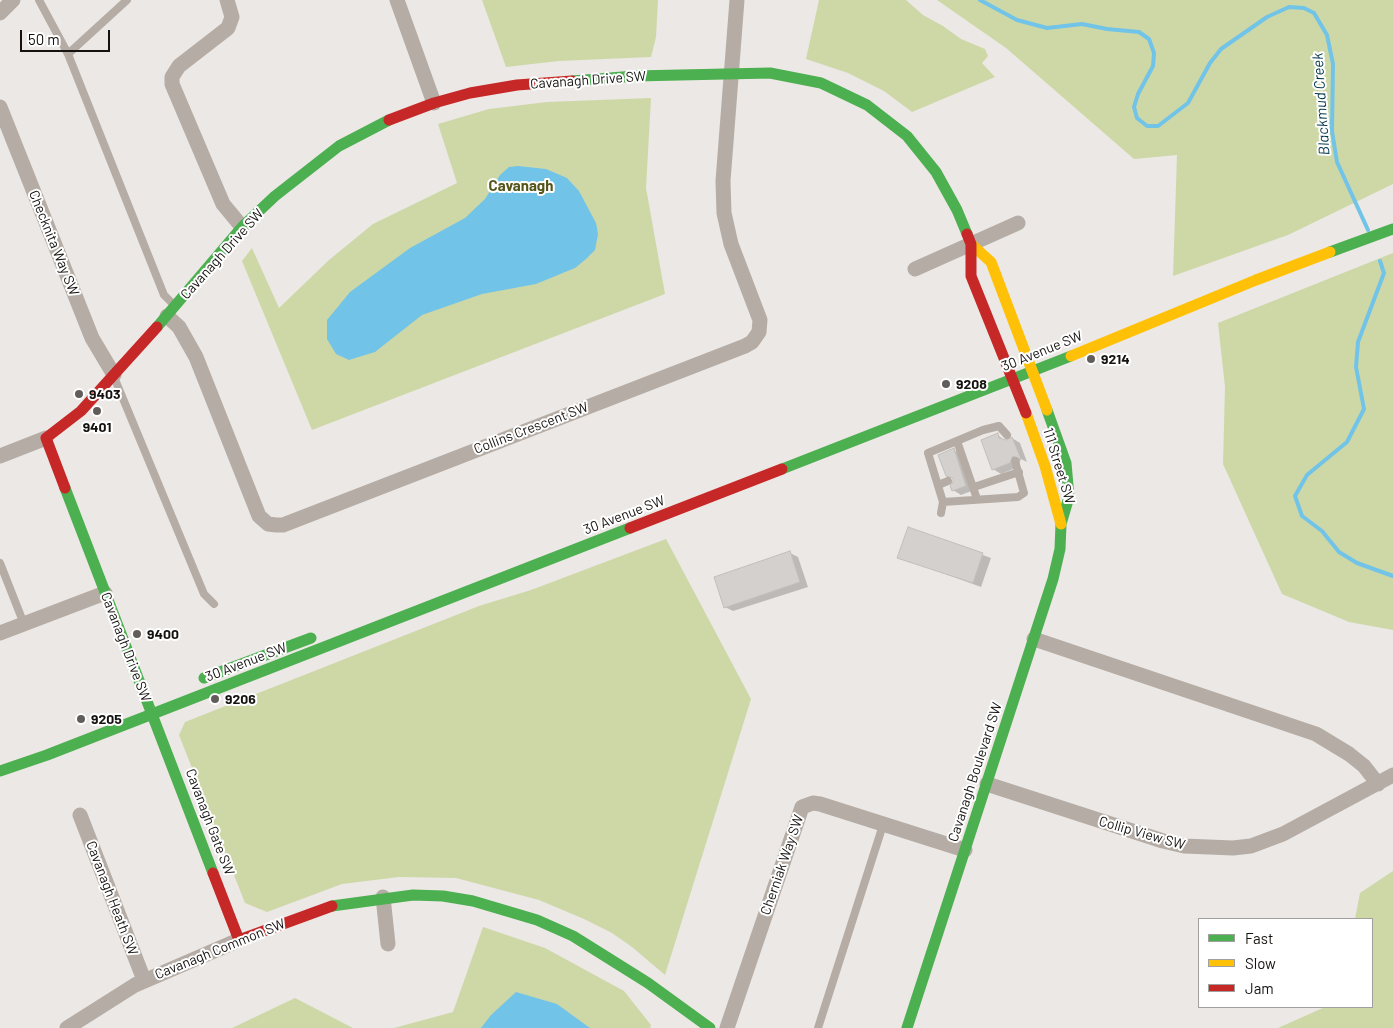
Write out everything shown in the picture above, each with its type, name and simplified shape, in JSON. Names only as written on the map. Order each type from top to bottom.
[{"type":"street","points":[[0,13],[13,0]]},
{"type":"street","points":[[228,0],[232,17],[228,28],[179,66],[172,77],[172,84],[223,204],[242,227]]},
{"type":"street","points":[[397,0],[434,103]]},
{"type":"street","name":"Collins Crescent SW","points":[[172,311],[196,357],[259,516],[268,524],[276,525],[283,525],[745,346],[757,337],[760,326],[758,315],[735,257],[724,213],[723,166],[737,0]]},
{"type":"street","name":"Cavanagh Drive SW","points":[[152,714],[46,438],[81,411],[172,311],[242,227],[296,178],[340,146],[384,122],[470,92],[517,85],[635,76],[770,73],[796,77],[848,94],[887,118],[907,136],[932,166],[957,210],[971,244],[971,276],[1012,374]]},
{"type":"street","name":"Checknita Way SW","points":[[0,107],[92,338],[114,375]]},
{"type":"street","points":[[916,269],[1018,223]]},
{"type":"street","name":"30 Avenue SW","points":[[0,771],[152,714],[1031,366],[1393,228]]},
{"type":"street","name":"Cavanagh Drive SW","points":[[971,244],[990,262],[994,269],[1031,366]]},
{"type":"street","name":"111 Street SW","points":[[1031,366],[1066,463],[1069,497],[1061,524]]},
{"type":"street","name":"30 Avenue SW","points":[[190,684],[276,650],[354,625],[1012,374]]},
{"type":"street","name":"111 Street SW","points":[[1012,374],[1046,466],[1052,497],[1061,524]]},
{"type":"street","points":[[0,456],[46,438]]},
{"type":"street","name":"Cavanagh Boulevard SW","points":[[907,1028],[1057,564],[1061,524]]},
{"type":"street","points":[[0,633],[105,593]]},
{"type":"street","points":[[1034,639],[1316,734],[1350,754],[1364,766],[1378,784]]},
{"type":"street","name":"Cavanagh Gate SW","points":[[152,714],[240,940]]},
{"type":"street","name":"Collip View SW","points":[[987,784],[1163,841],[1209,848],[1251,846],[1267,841],[1393,775]]},
{"type":"street","name":"Cherniak Way SW","points":[[727,1028],[802,807],[813,803],[820,804],[965,850]]},
{"type":"street","name":"Cavanagh Heath SW","points":[[80,815],[144,980]]},
{"type":"street","name":"Cavanagh Common SW","points":[[67,1028],[144,980],[240,940],[329,907],[383,897],[444,896],[473,901],[537,920],[573,936],[602,953],[710,1028]]},
{"type":"street","points":[[383,897],[388,944]]},
{"type":"lane","points":[[39,0],[68,54],[172,311]]},
{"type":"lane","points":[[68,54],[127,0]]},
{"type":"lane","points":[[114,375],[204,594],[214,604]]},
{"type":"lane","points":[[941,513],[943,502],[928,453],[999,426],[1007,435]]},
{"type":"lane","points":[[957,441],[960,458],[966,474],[974,487],[977,499]]},
{"type":"lane","points":[[943,502],[1018,497],[1024,493],[1015,461]]},
{"type":"lane","points":[[933,469],[942,465]]},
{"type":"lane","points":[[974,487],[1019,472]]},
{"type":"lane","points":[[938,485],[948,481]]},
{"type":"lane","points":[[0,563],[24,624]]},
{"type":"lane","points":[[818,1028],[883,825]]},
{"type":"green space","points":[[482,0],[658,0],[656,37],[651,57],[559,61],[506,67]]},
{"type":"green space","points":[[819,0],[906,0],[923,15],[961,39],[985,49],[988,56],[982,63],[995,77],[912,112],[884,91],[848,73],[806,59]]},
{"type":"green space","points":[[937,0],[1393,0],[1393,184],[1288,235],[1173,276],[1177,155],[1134,159],[1006,48]]},
{"type":"green space","points":[[651,98],[646,188],[665,294],[312,430],[242,261],[252,248],[279,308],[329,260],[373,224],[457,183],[438,124],[489,109],[547,102]]},
{"type":"green space","points":[[1393,253],[1393,630],[1349,622],[1282,594],[1223,464],[1225,387],[1218,323]]},
{"type":"green space","points":[[666,539],[751,699],[665,975],[612,933],[584,919],[539,900],[456,878],[399,877],[342,884],[267,912],[245,903],[179,735],[185,722],[479,606],[531,590]]},
{"type":"green space","points":[[1393,871],[1393,1028],[1278,1028],[1323,1008],[1373,1008],[1373,918],[1355,918],[1360,893]]},
{"type":"green space","points":[[483,927],[545,948],[624,991],[651,1025],[650,1028],[394,1028],[453,1012]]},
{"type":"green space","points":[[295,998],[353,1028],[232,1028]]},
{"type":"water","points":[[509,167],[546,169],[567,178],[579,191],[596,223],[598,234],[595,250],[575,268],[536,284],[482,294],[422,315],[375,352],[349,360],[336,354],[327,339],[327,320],[350,292],[410,248],[465,218],[485,199],[500,175]]},
{"type":"water","points":[[516,992],[557,1004],[590,1028],[481,1028],[491,1015]]},
{"type":"building","points":[[998,433],[999,438],[1006,440],[1012,437],[1021,459],[1013,456],[1010,463],[992,470],[981,440]]},
{"type":"building","points":[[954,448],[966,486],[952,491],[950,486],[953,478],[946,476],[938,455]]},
{"type":"building","points":[[908,527],[983,553],[973,583],[897,558]]},
{"type":"building","points":[[790,551],[800,582],[724,608],[714,577]]},
{"type":"waterway","name":"Blackmud Creek","points":[[980,0],[1017,20],[1047,28],[1082,24],[1139,32],[1149,39],[1154,53],[1153,66],[1138,94],[1134,107],[1137,118],[1147,126],[1158,126],[1188,103],[1210,63],[1221,49],[1267,17],[1289,7],[1304,8],[1314,13],[1327,35],[1333,64],[1332,131],[1337,162],[1368,230]]},
{"type":"waterway","name":"Blackmud Creek","points":[[1380,261],[1384,273],[1358,342],[1356,367],[1364,409],[1347,442],[1307,475],[1295,496],[1302,516],[1322,531],[1339,552],[1357,563],[1393,576]]},
{"type":"traffic: fast","points":[[572,81],[635,76],[770,73],[821,83],[867,105],[907,136],[936,172],[957,210],[967,234]]},
{"type":"traffic: fast","points":[[157,327],[242,227],[275,196],[339,146],[389,120]]},
{"type":"traffic: fast","points":[[1330,252],[1393,229]]},
{"type":"traffic: fast","points":[[782,469],[1071,356]]},
{"type":"traffic: fast","points":[[907,1028],[1053,579],[1060,549],[1061,524],[1069,497],[1066,463],[1047,410]]},
{"type":"traffic: fast","points":[[65,488],[213,873]]},
{"type":"traffic: fast","points":[[0,771],[47,755],[630,528]]},
{"type":"traffic: fast","points":[[204,678],[311,638]]},
{"type":"traffic: fast","points":[[332,906],[413,895],[443,896],[473,901],[537,920],[573,936],[648,983],[710,1028]]},
{"type":"traffic: slow","points":[[971,244],[991,262],[1047,410]]},
{"type":"traffic: slow","points":[[1071,356],[1256,280],[1330,252]]},
{"type":"traffic: slow","points":[[1026,413],[1045,466],[1061,524]]},
{"type":"traffic: jam","points":[[389,120],[434,103],[470,93],[517,85],[572,81]]},
{"type":"traffic: jam","points":[[967,234],[971,244],[971,276],[1026,413]]},
{"type":"traffic: jam","points":[[65,488],[46,438],[81,411],[157,327]]},
{"type":"traffic: jam","points":[[630,528],[782,469]]},
{"type":"traffic: jam","points":[[213,873],[239,940],[332,906]]},
{"type":"place","name":"9214","points":[[1091,359]]},
{"type":"place","name":"9208","points":[[946,384]]},
{"type":"place","name":"9403","points":[[79,394]]},
{"type":"place","name":"9401","points":[[97,411]]},
{"type":"place","name":"9400","points":[[137,634]]},
{"type":"place","name":"9206","points":[[215,699]]},
{"type":"place","name":"9205","points":[[81,719]]},
{"type":"district","name":"Cavanagh","points":[[521,186]]}]
